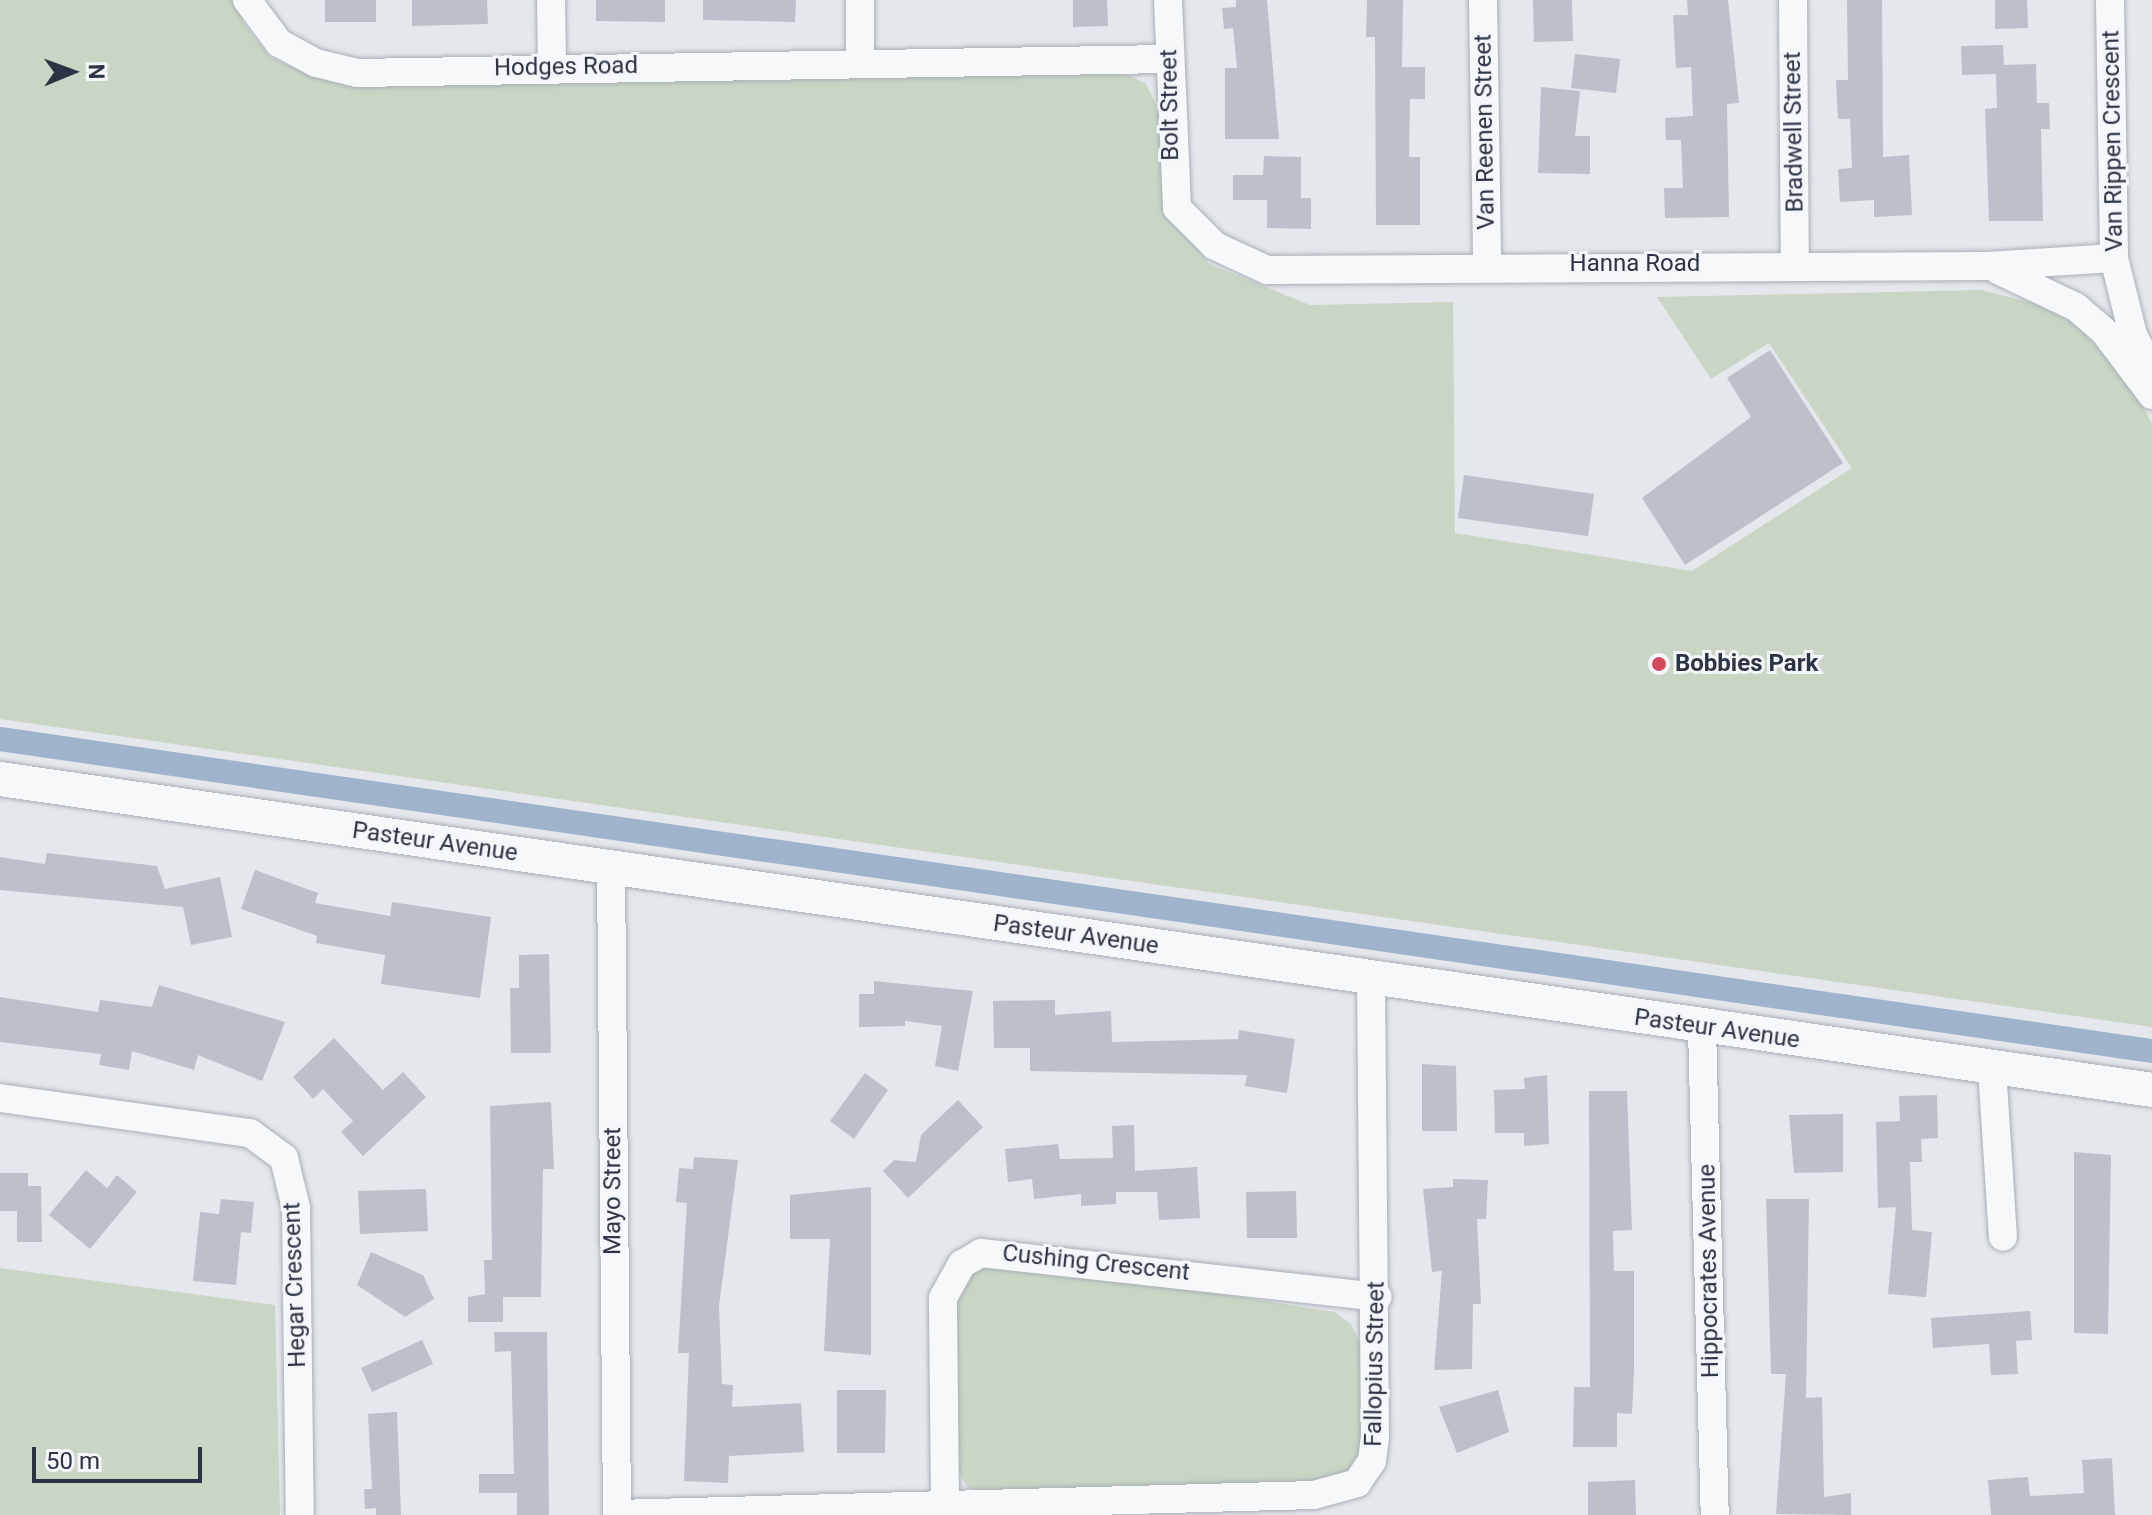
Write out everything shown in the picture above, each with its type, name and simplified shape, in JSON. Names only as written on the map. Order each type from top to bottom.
[{"type":"street","name":"Hodges Road","points":[[247,0],[279,43],[316,63],[357,73],[552,65],[1169,59]]},
{"type":"street","points":[[551,0],[552,65]]},
{"type":"street","points":[[860,0],[860,63]]},
{"type":"street","name":"Bolt Street","points":[[1168,0],[1177,208]]},
{"type":"street","name":"Van Reenen Street","points":[[1483,0],[1487,264]]},
{"type":"street","name":"Bradwell Street","points":[[1793,0],[1795,264]]},
{"type":"street","name":"Van Rippen Crescent","points":[[2110,0],[2114,258],[2133,335],[2152,372]]},
{"type":"street","name":"Hanna Road","points":[[1177,208],[1215,246],[1267,270],[1487,264],[1987,266],[2114,258]]},
{"type":"street","points":[[1987,266],[2076,307],[2104,331],[2152,395]]},
{"type":"street","name":"Pasteur Avenue","points":[[0,779],[1702,1028],[2152,1090]]},
{"type":"street","name":"Mayo Street","points":[[611,867],[617,1514]]},
{"type":"street","name":"Fallopius Street","points":[[617,1514],[945,1501],[1343,1492],[1372,1461],[1378,1297],[1371,978]]},
{"type":"street","name":"Hippocrates Avenue","points":[[1702,1028],[1715,1515]]},
{"type":"street","points":[[1992,1068],[2003,1237]]},
{"type":"street","name":"Hegar Crescent","points":[[0,1098],[250,1133],[284,1158],[296,1208],[300,1515]]},
{"type":"street","name":"Cushing Crescent","points":[[945,1501],[943,1298],[962,1264],[981,1253],[1378,1297]]},
{"type":"green space","points":[[0,0],[237,0],[244,24],[270,57],[299,70],[1121,72],[1146,84],[1160,112],[1177,219],[1209,264],[1310,305],[1453,302],[1455,533],[1692,571],[1852,468],[1769,343],[1711,379],[1657,297],[1981,290],[2033,303],[2076,324],[2137,393],[2152,424],[2152,1027],[0,719]]},
{"type":"green space","points":[[1009,1260],[1334,1312],[1351,1324],[1361,1345],[1366,1455],[1339,1483],[984,1495],[968,1487],[954,1466],[949,1328],[960,1282],[971,1269]]},
{"type":"green space","points":[[0,1268],[275,1305],[280,1515],[0,1515]]},
{"type":"building","points":[[325,0],[376,0],[376,22],[325,22]]},
{"type":"building","points":[[412,0],[487,0],[488,24],[412,26]]},
{"type":"building","points":[[596,0],[665,0],[665,22],[596,21]]},
{"type":"building","points":[[703,0],[796,0],[795,22],[703,20]]},
{"type":"building","points":[[1073,0],[1107,0],[1108,26],[1073,27]]},
{"type":"building","points":[[1236,0],[1267,0],[1279,139],[1225,139],[1225,68],[1237,68],[1233,28],[1224,29],[1222,8],[1236,7]]},
{"type":"building","points":[[1367,0],[1403,0],[1402,67],[1425,67],[1425,99],[1410,99],[1409,157],[1420,157],[1420,225],[1376,225],[1375,37],[1366,37]]},
{"type":"building","points":[[1533,0],[1572,0],[1573,41],[1534,42]]},
{"type":"building","points":[[1687,0],[1728,0],[1739,103],[1727,104],[1729,217],[1665,218],[1664,188],[1683,188],[1681,140],[1666,140],[1665,118],[1693,116],[1691,67],[1676,68],[1673,15],[1688,15]]},
{"type":"building","points":[[1847,0],[1882,0],[1883,157],[1909,155],[1912,215],[1874,217],[1874,200],[1840,202],[1838,169],[1852,168],[1850,119],[1838,119],[1836,80],[1848,80]]},
{"type":"building","points":[[1995,0],[2027,0],[2028,28],[1995,29]]},
{"type":"building","points":[[2003,45],[2004,65],[2036,64],[2037,103],[2049,103],[2050,129],[2041,129],[2043,221],[1989,221],[1985,109],[1997,108],[1996,74],[1962,75],[1961,46]]},
{"type":"building","points":[[1575,54],[1620,59],[1616,93],[1571,88]]},
{"type":"building","points":[[1541,87],[1580,91],[1575,136],[1590,136],[1590,174],[1538,173]]},
{"type":"building","points":[[1264,156],[1301,157],[1301,198],[1311,198],[1311,229],[1267,228],[1267,200],[1233,200],[1233,175],[1263,175]]},
{"type":"building","points":[[1770,350],[1843,463],[1685,565],[1642,498],[1751,417],[1727,378]]},
{"type":"building","points":[[1464,475],[1594,494],[1588,536],[1458,518]]},
{"type":"building","points":[[47,853],[157,866],[165,889],[220,877],[232,937],[191,945],[183,907],[0,890],[0,857],[45,864]]},
{"type":"building","points":[[255,870],[318,893],[315,903],[390,916],[392,902],[491,917],[480,998],[381,984],[385,955],[316,943],[317,936],[241,909]]},
{"type":"building","points":[[549,954],[551,1053],[511,1053],[510,988],[519,988],[519,955]]},
{"type":"building","points":[[874,981],[973,991],[958,1071],[935,1066],[942,1026],[905,1021],[905,1026],[859,1027],[859,994],[874,994]]},
{"type":"building","points":[[159,985],[285,1022],[262,1081],[198,1055],[194,1070],[132,1051],[129,1070],[99,1065],[101,1054],[0,1042],[0,997],[98,1012],[100,1000],[152,1007]]},
{"type":"building","points":[[1055,1000],[1055,1015],[1111,1011],[1112,1042],[1238,1039],[1239,1030],[1295,1039],[1287,1093],[1245,1086],[1247,1075],[1030,1071],[1030,1048],[994,1048],[993,1001]]},
{"type":"building","points":[[334,1038],[383,1090],[403,1072],[426,1097],[363,1156],[341,1132],[353,1121],[323,1089],[313,1099],[293,1077]]},
{"type":"building","points":[[1422,1064],[1456,1066],[1457,1131],[1422,1131]]},
{"type":"building","points":[[865,1073],[888,1090],[854,1139],[830,1121]]},
{"type":"building","points":[[1547,1075],[1549,1144],[1524,1146],[1524,1133],[1495,1133],[1494,1090],[1525,1089],[1524,1078]]},
{"type":"building","points":[[1589,1091],[1627,1091],[1632,1230],[1613,1231],[1614,1271],[1634,1271],[1634,1372],[1632,1414],[1617,1413],[1617,1447],[1573,1447],[1574,1387],[1590,1387]]},
{"type":"building","points":[[1937,1095],[1938,1138],[1921,1139],[1922,1162],[1910,1162],[1912,1230],[1932,1232],[1926,1297],[1888,1294],[1896,1207],[1878,1208],[1876,1122],[1900,1121],[1899,1096]]},
{"type":"building","points":[[958,1100],[983,1127],[908,1198],[883,1171],[894,1160],[916,1162],[921,1135]]},
{"type":"building","points":[[551,1102],[554,1169],[543,1169],[541,1297],[503,1297],[503,1322],[468,1322],[468,1297],[485,1294],[484,1260],[492,1260],[490,1106]]},
{"type":"building","points":[[1843,1114],[1843,1172],[1794,1173],[1789,1115]]},
{"type":"building","points":[[1134,1125],[1135,1171],[1197,1167],[1200,1218],[1159,1220],[1157,1192],[1116,1192],[1116,1204],[1081,1206],[1081,1194],[1034,1199],[1032,1179],[1008,1182],[1005,1149],[1058,1144],[1060,1159],[1113,1158],[1112,1126]]},
{"type":"building","points":[[2074,1152],[2111,1155],[2108,1334],[2074,1333]]},
{"type":"building","points":[[694,1157],[738,1160],[719,1306],[722,1384],[733,1385],[732,1407],[801,1403],[804,1452],[729,1456],[728,1483],[684,1481],[689,1353],[678,1353],[687,1203],[676,1202],[679,1168],[693,1169]]},
{"type":"building","points":[[86,1170],[107,1188],[117,1175],[137,1192],[90,1249],[49,1215]]},
{"type":"building","points":[[0,1173],[28,1173],[28,1186],[41,1186],[42,1242],[17,1242],[17,1211],[0,1211]]},
{"type":"building","points":[[1453,1179],[1488,1180],[1486,1219],[1477,1219],[1481,1304],[1473,1304],[1472,1369],[1434,1370],[1442,1271],[1432,1272],[1423,1189],[1453,1187]]},
{"type":"building","points":[[871,1187],[871,1355],[824,1351],[830,1239],[790,1239],[790,1195]]},
{"type":"building","points":[[426,1189],[428,1231],[360,1234],[358,1191]]},
{"type":"building","points":[[1296,1191],[1297,1238],[1247,1238],[1246,1192]]},
{"type":"building","points":[[221,1199],[254,1202],[251,1233],[241,1232],[236,1285],[193,1281],[200,1212],[219,1214]]},
{"type":"building","points":[[1766,1199],[1809,1199],[1806,1398],[1822,1397],[1824,1497],[1851,1493],[1851,1515],[1776,1514],[1786,1374],[1771,1374]]},
{"type":"building","points":[[371,1252],[423,1275],[434,1299],[405,1317],[357,1285]]},
{"type":"building","points":[[2030,1311],[2032,1340],[2016,1341],[2018,1374],[1991,1375],[1989,1344],[1933,1348],[1931,1318]]},
{"type":"building","points":[[494,1332],[547,1332],[549,1515],[517,1515],[517,1493],[479,1493],[479,1474],[514,1474],[511,1351],[495,1352]]},
{"type":"building","points":[[422,1340],[433,1364],[372,1392],[361,1368]]},
{"type":"building","points":[[837,1390],[886,1390],[885,1453],[837,1453]]},
{"type":"building","points":[[1498,1390],[1509,1432],[1457,1453],[1439,1407]]},
{"type":"building","points":[[397,1412],[401,1515],[376,1515],[376,1508],[365,1509],[364,1489],[372,1489],[368,1414]]},
{"type":"building","points":[[2112,1458],[2115,1515],[1991,1515],[1988,1480],[2028,1477],[2030,1496],[2084,1493],[2082,1460]]},
{"type":"building","points":[[1635,1480],[1636,1515],[1588,1515],[1588,1482]]},
{"type":"waterway","points":[[0,739],[2152,1051]]},
{"type":"place","name":"Bobbies Park","points":[[1659,664]]}]
